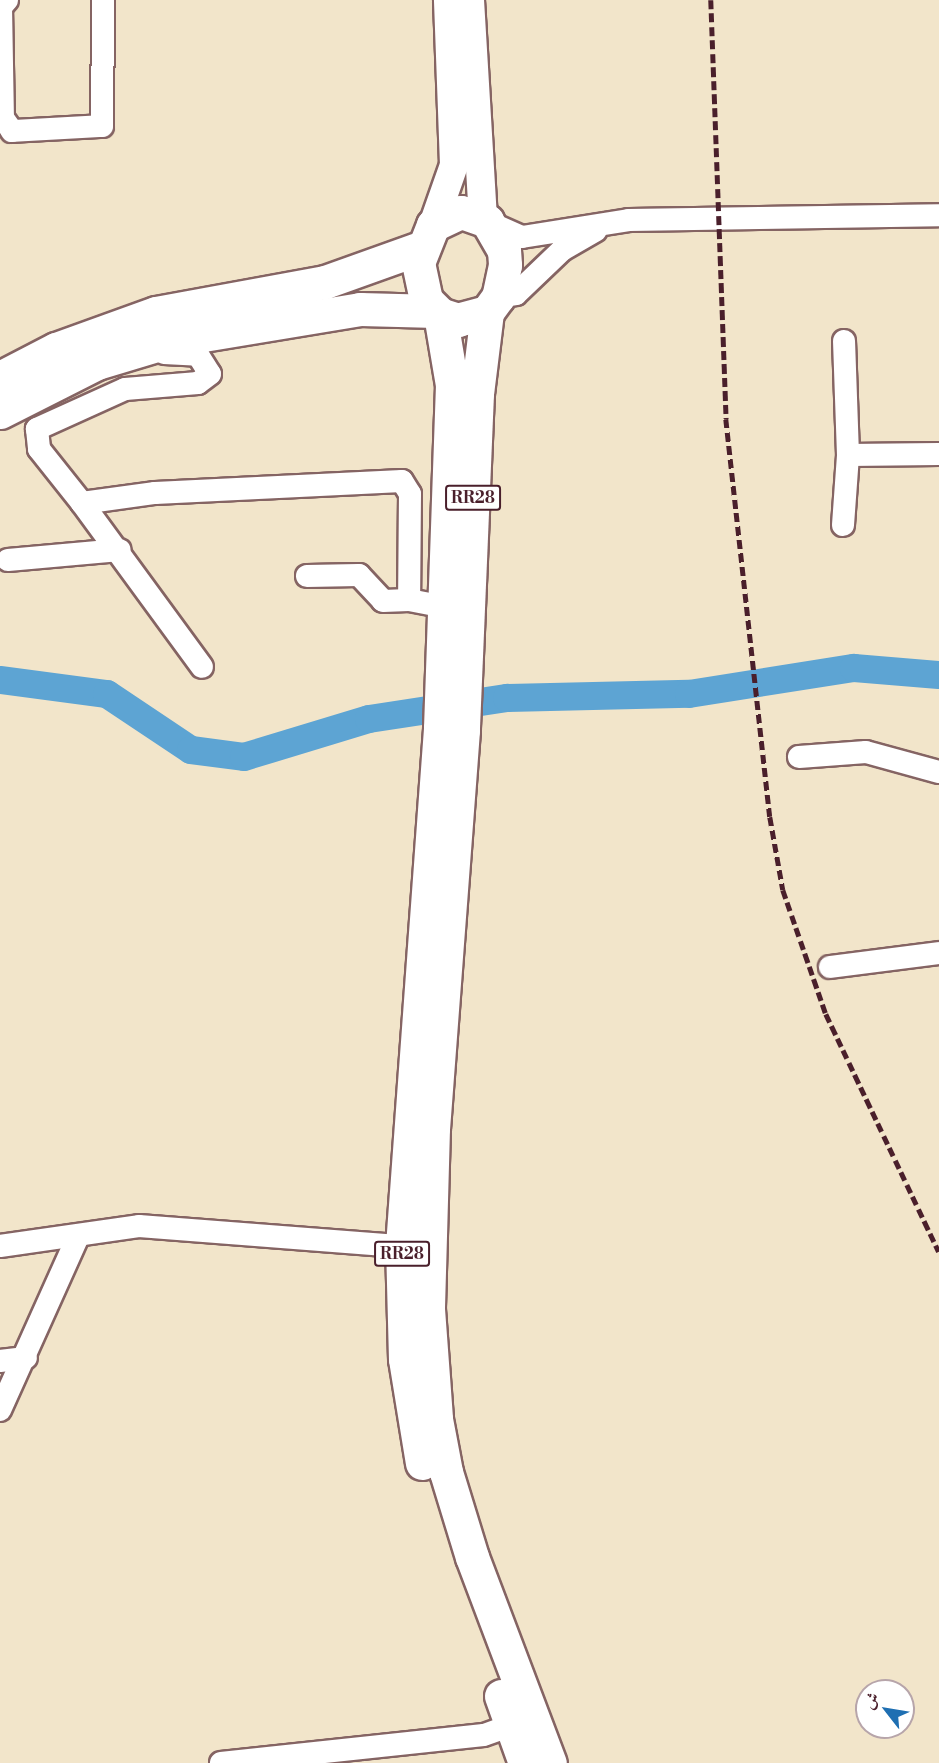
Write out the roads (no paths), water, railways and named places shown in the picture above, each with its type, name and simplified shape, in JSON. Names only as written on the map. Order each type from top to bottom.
[{"type":"highway","points":[[0,378],[56,349],[156,313],[325,282],[426,236],[460,212],[485,220]]},
{"type":"highway","name":"RR28","points":[[485,220],[504,250],[477,393],[453,686],[452,729],[415,1247],[446,1472],[522,1721],[525,1763]]},
{"type":"highway","name":"RR28","points":[[426,236],[421,286],[438,313],[452,385],[441,606],[453,686]]},
{"type":"highway","points":[[0,412],[130,352],[322,314],[438,313],[458,320],[493,305]]},
{"type":"highway","name":"RR28","points":[[522,1721],[550,1763]]},
{"type":"main road","name":"RR28","points":[[426,236],[454,165],[448,0]]},
{"type":"main road","name":"RR28","points":[[470,0],[485,220]]},
{"type":"street","points":[[7,0],[1,7],[1,79],[8,131],[102,126],[103,0]]},
{"type":"street","points":[[485,220],[522,237],[610,222],[939,215]]},
{"type":"street","points":[[493,305],[516,294],[561,250],[610,222]]},
{"type":"street","points":[[843,341],[848,455],[843,525]]},
{"type":"street","points":[[130,352],[198,355],[210,374],[198,383],[125,389],[41,423],[39,449],[120,549],[202,667]]},
{"type":"street","points":[[848,455],[939,454]]},
{"type":"street","points":[[82,503],[155,493],[402,481],[410,494],[410,600]]},
{"type":"street","points":[[8,560],[120,549]]},
{"type":"street","points":[[307,576],[359,574],[383,601],[410,600],[441,606]]},
{"type":"street","points":[[799,757],[866,752],[939,772]]},
{"type":"street","points":[[830,967],[939,953]]},
{"type":"street","points":[[0,1246],[77,1239],[139,1226],[415,1247]]},
{"type":"street","points":[[0,1410],[26,1358],[77,1239]]},
{"type":"street","points":[[0,1361],[26,1358]]},
{"type":"street","points":[[221,1763],[411,1745],[484,1735],[522,1721]]},
{"type":"waterway","points":[[0,680],[107,694],[191,750],[244,757],[369,719],[507,698],[689,694],[854,668],[939,675]]},
{"type":"railway","points":[[711,0],[726,419],[770,817],[783,890],[826,1014],[939,1252]]}]
